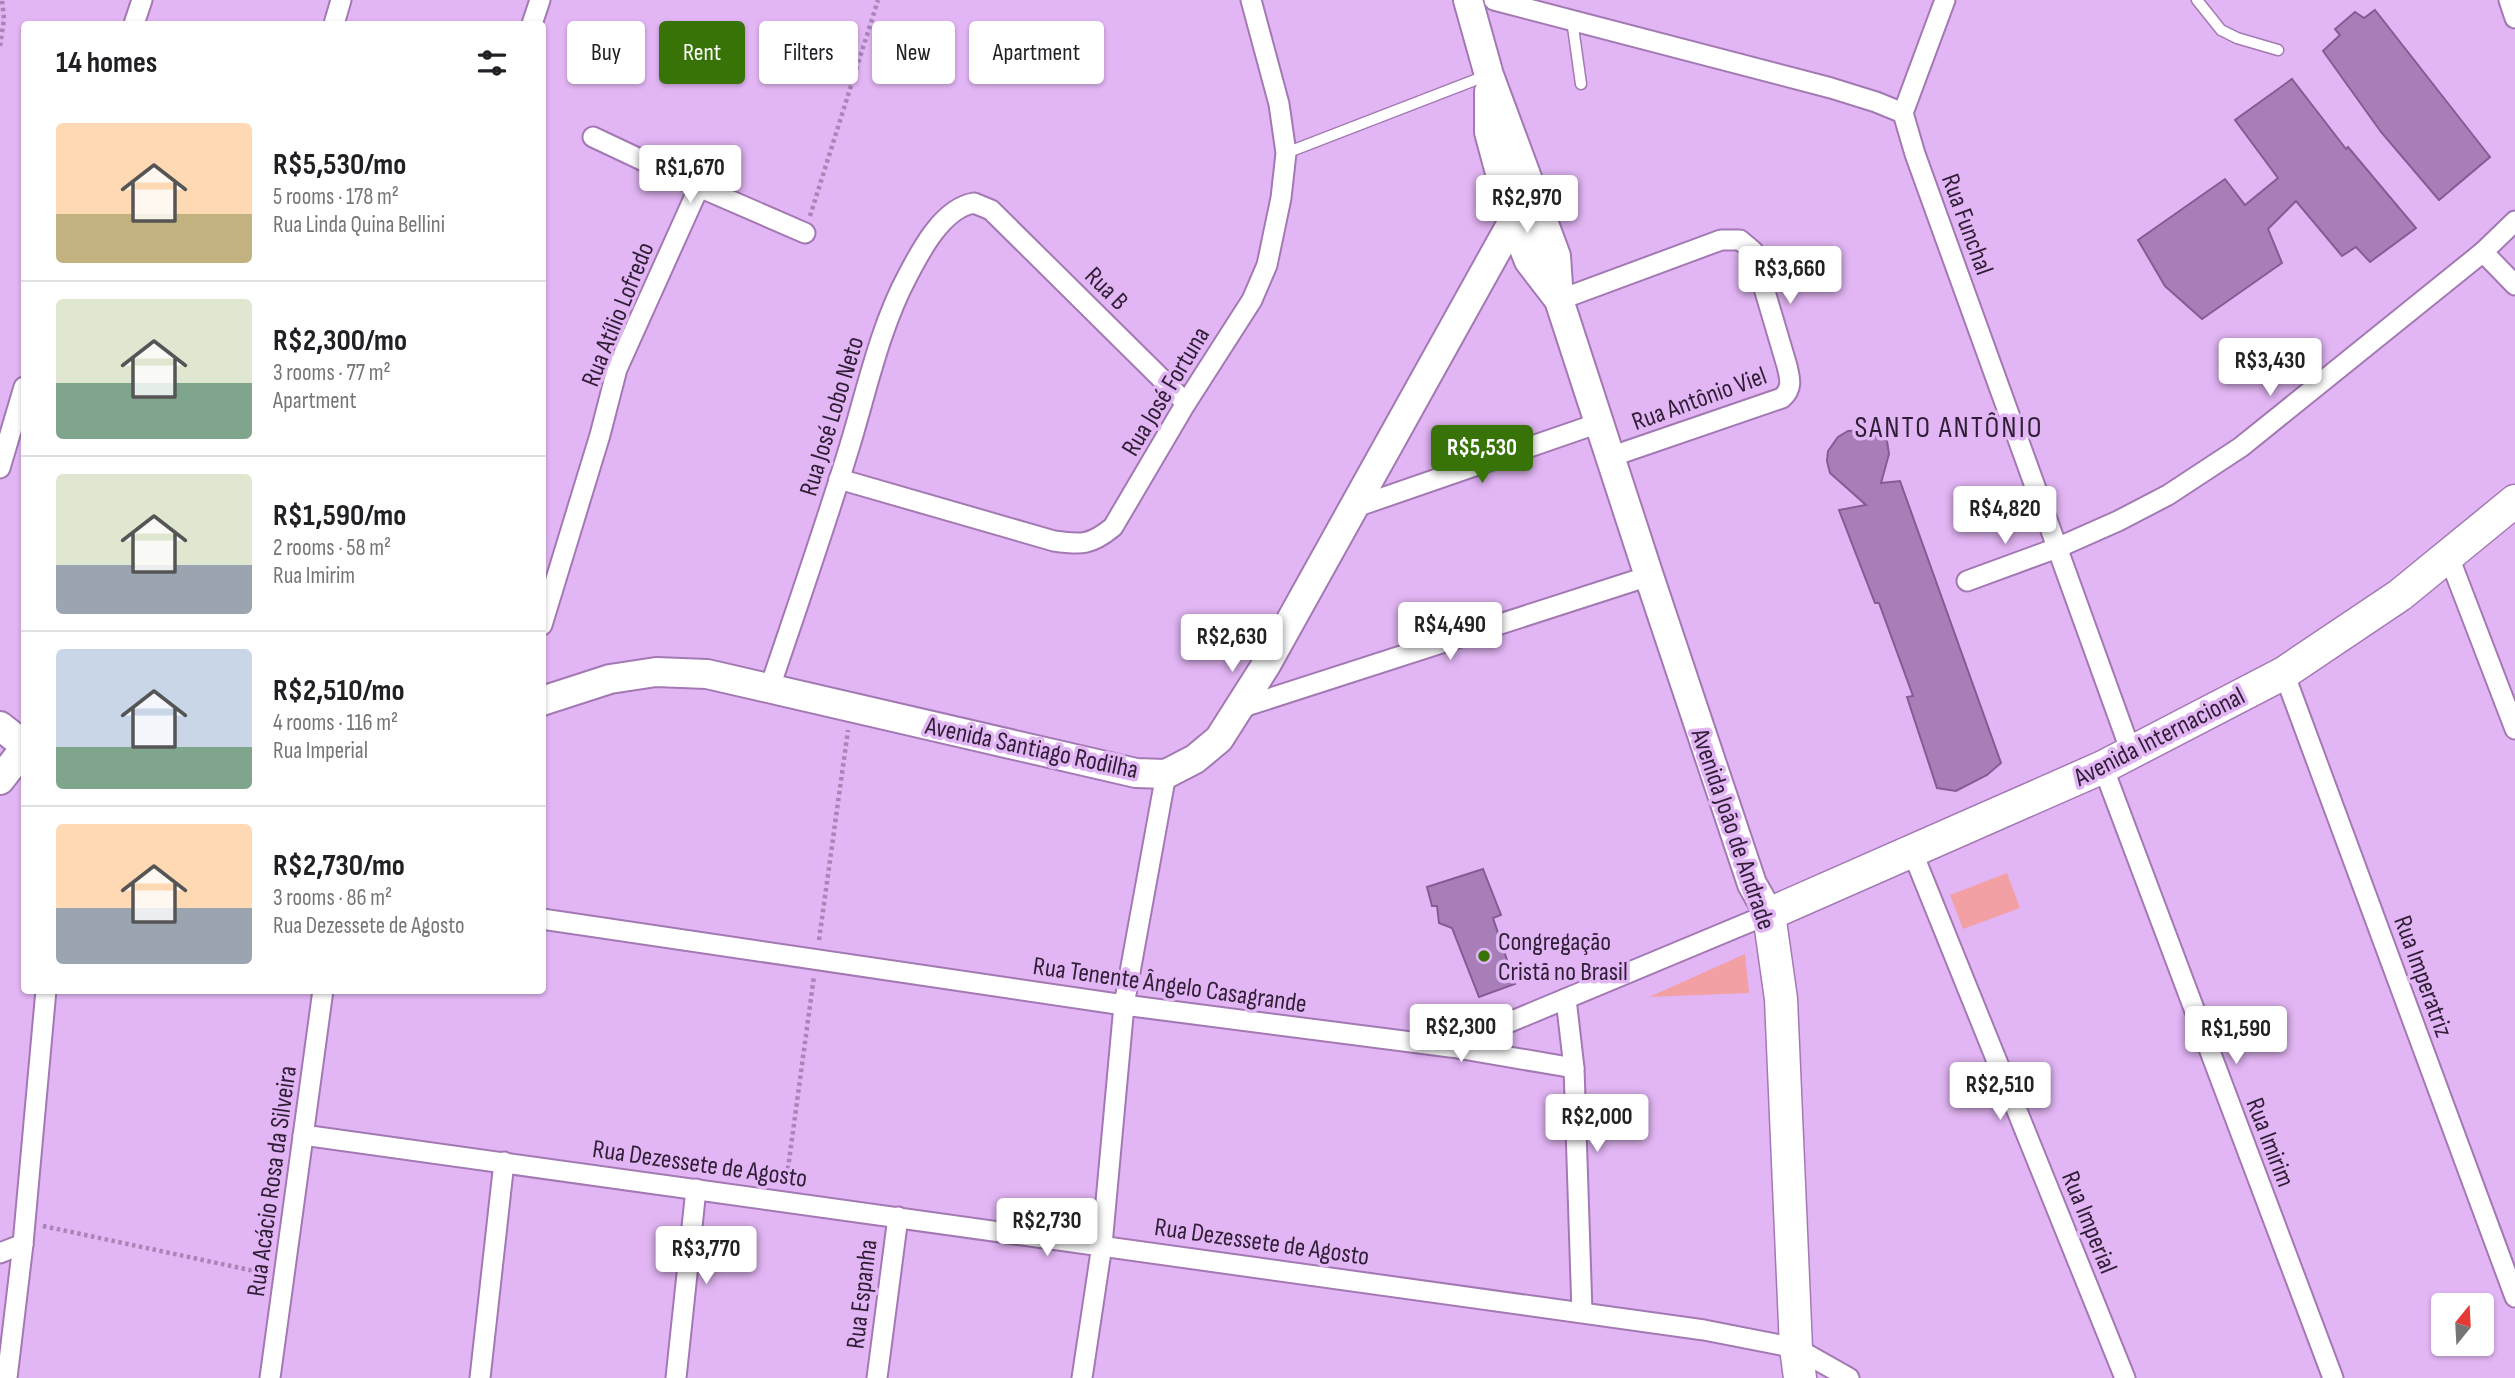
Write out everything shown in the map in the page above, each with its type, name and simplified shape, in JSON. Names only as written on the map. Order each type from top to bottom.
[{"type":"main road","name":"Avenida João de Andrade","points":[[1468,0],[1489,75],[1546,224],[1556,256],[1559,290],[1648,576],[1752,884],[1769,914],[1781,999],[1798,1363]]},
{"type":"main road","name":"Avenida João de Andrade","points":[[1489,75],[1489,132],[1513,221],[1529,261],[1559,290]]},
{"type":"main road","name":"Avenida Santiago Rodilha","points":[[546,700],[610,678],[656,672],[708,674],[1136,772],[1166,774],[1195,759],[1219,739],[1240,708],[1513,221]]},
{"type":"main road","points":[[1488,265],[1503,258],[1516,257],[1529,261]]},
{"type":"main road","name":"Avenida Internacional","points":[[1769,914],[2103,767],[2284,673],[2400,596],[2515,501]]},
{"type":"main road","points":[[0,726],[21,744]]},
{"type":"main road","points":[[0,780],[21,751]]},
{"type":"street","points":[[135,21],[142,0]]},
{"type":"street","points":[[335,21],[341,0]]},
{"type":"street","points":[[533,21],[540,0]]},
{"type":"street","name":"Rua José Fortuna","points":[[839,479],[1054,541],[1078,545],[1097,540],[1113,527],[1186,403],[1252,300],[1267,265],[1281,198],[1286,153],[1279,104],[1251,0]]},
{"type":"street","points":[[1494,0],[1831,88],[1903,113],[1945,0]]},
{"type":"street","points":[[2509,0],[2515,18]]},
{"type":"street","name":"Rua Funchal","points":[[1903,113],[1915,154],[2131,752]]},
{"type":"street","points":[[593,137],[805,233]]},
{"type":"street","name":"Rua Atílio Lofredo","points":[[546,612],[600,435],[617,369],[699,187]]},
{"type":"street","name":"Rua José Lobo Neto","points":[[770,687],[892,310],[908,274],[936,231],[954,210],[974,203],[991,211]]},
{"type":"street","name":"Rua B","points":[[991,211],[1186,403]]},
{"type":"street","points":[[1967,581],[2118,522],[2168,495],[2241,447],[2483,252],[2515,221]]},
{"type":"street","name":"Rua Antônio Viel","points":[[1559,290],[1721,240],[1740,240],[1753,251],[1787,366],[1790,387],[1787,393],[1782,398],[1609,457]]},
{"type":"street","points":[[2483,252],[2515,285]]},
{"type":"street","points":[[0,468],[21,397]]},
{"type":"street","points":[[1353,508],[1599,423]]},
{"type":"street","points":[[2449,557],[2515,729]]},
{"type":"street","points":[[1240,708],[1648,576]]},
{"type":"street","name":"Rua Imperatriz","points":[[2284,673],[2515,1297]]},
{"type":"street","name":"Rua Imirim","points":[[2103,767],[2333,1378]]},
{"type":"street","points":[[1082,1378],[1102,1245],[1124,1005],[1166,774]]},
{"type":"street","name":"Rua Imperial","points":[[1912,851],[2125,1378]]},
{"type":"street","name":"Rua Tenente Ângelo Casagrande","points":[[546,920],[1124,1005],[1450,1047],[1769,914]]},
{"type":"street","points":[[7,1378],[23,1244],[46,994]]},
{"type":"street","name":"Rua Acácio Rosa da Silveira","points":[[270,1378],[322,994]]},
{"type":"street","points":[[1566,999],[1574,1068],[1582,1312]]},
{"type":"street","points":[[1450,1047],[1574,1068]]},
{"type":"street","name":"Rua Dezessete de Agosto","points":[[303,1135],[1704,1330],[1849,1378]]},
{"type":"street","points":[[480,1378],[504,1162]]},
{"type":"street","points":[[676,1378],[696,1189]]},
{"type":"street","name":"Rua Espanha","points":[[877,1378],[898,1217]]},
{"type":"street","points":[[0,1253],[23,1244]]},
{"type":"lane","points":[[2197,0],[2221,30],[2237,38],[2278,50]]},
{"type":"lane","points":[[1572,20],[1581,84]]},
{"type":"lane","points":[[1286,153],[1489,75]]},
{"type":"path","points":[[0,46],[4,19],[2,0]]},
{"type":"path","points":[[805,233],[878,0]]},
{"type":"path","points":[[25,1222],[284,1278]]},
{"type":"shaded area","points":[[2007,873],[2020,908],[1963,929],[1950,895]]},
{"type":"shaded area","points":[[1745,954],[1749,993],[1649,997]]},
{"type":"building","points":[[2375,10],[2490,157],[2439,200],[2381,132],[2323,51],[2340,35],[2335,29],[2355,12],[2364,18]]},
{"type":"building","points":[[2292,79],[2346,149],[2348,147],[2416,228],[2370,262],[2356,247],[2342,256],[2296,201],[2268,229],[2282,263],[2202,319],[2165,286],[2138,240],[2225,179],[2245,205],[2278,178],[2235,120]]},
{"type":"building","points":[[1867,430],[1878,433],[1887,441],[1889,454],[1881,483],[1900,481],[2001,763],[1987,775],[1956,791],[1937,788],[1907,697],[1913,696],[1879,603],[1875,603],[1839,510],[1866,505],[1830,473],[1828,451],[1838,437],[1848,431]]},
{"type":"building","name":"Congregação Cristã no Brasil","points":[[1483,869],[1501,915],[1493,918],[1515,984],[1479,997],[1452,928],[1439,923],[1437,906],[1432,906],[1427,887]]},
{"type":"place","name":"Congregação Cristã no Brasil","points":[[1484,956]]},
{"type":"district","name":"SANTO ANTÔNIO","points":[[1949,427]]}]
